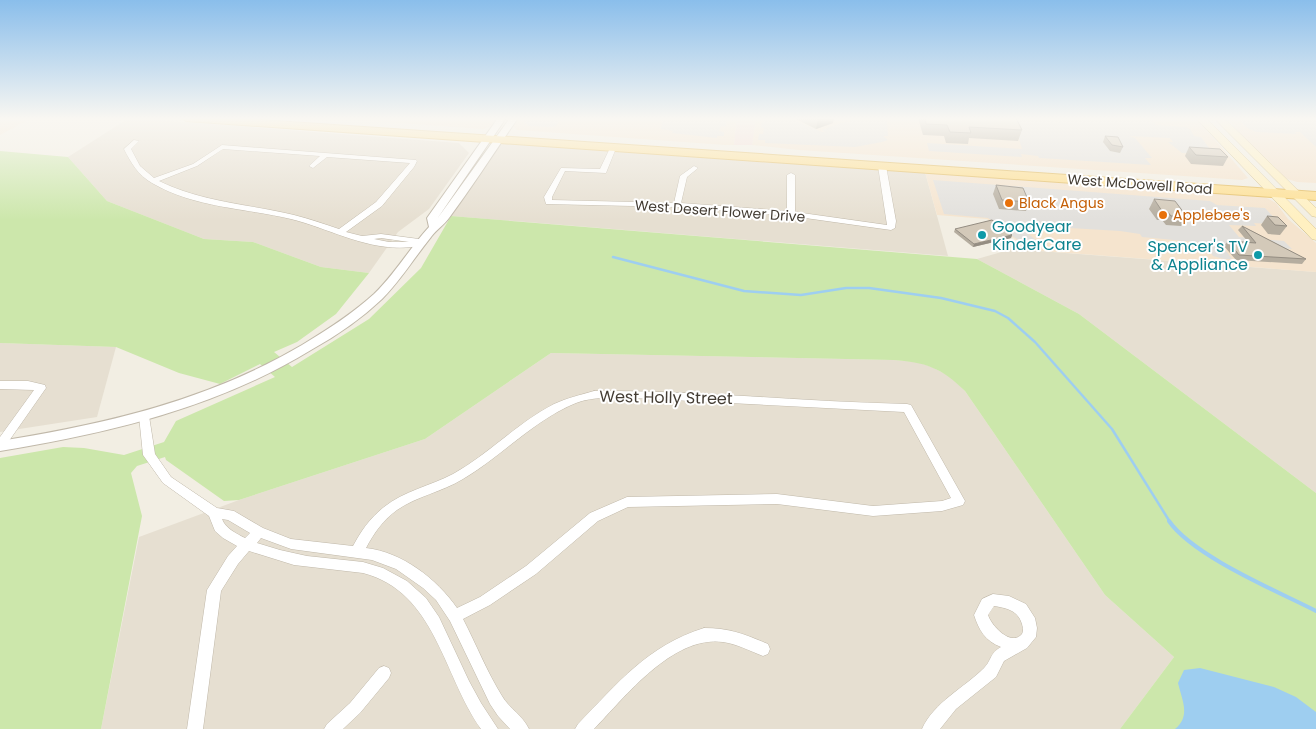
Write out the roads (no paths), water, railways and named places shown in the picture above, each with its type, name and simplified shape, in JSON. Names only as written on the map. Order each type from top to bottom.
[{"type":"main road","name":"West McDowell Road","points":[[673,152],[882,166],[1316,187]]},
{"type":"main road","name":"West McDowell Road","points":[[730,152],[1036,173],[1316,196]]},
{"type":"main road","points":[[1233,152],[1316,236]]},
{"type":"main road","points":[[1254,152],[1316,214]]},
{"type":"street","points":[[127,152],[129,157],[154,180],[162,185],[207,202],[291,217],[376,243],[406,246],[422,243]]},
{"type":"street","points":[[154,180],[195,165],[214,152]]},
{"type":"street","points":[[287,152],[414,161],[412,166],[379,204],[339,233]]},
{"type":"street","points":[[0,446],[75,434],[144,416],[218,391],[265,370],[328,335],[369,304],[396,277],[433,226],[432,218],[483,152]]},
{"type":"street","name":"West Desert Flower Drive","points":[[611,152],[603,171],[563,168],[548,197],[549,202],[677,205],[791,214],[891,228],[892,221],[882,166]]},
{"type":"street","points":[[313,166],[325,155]]},
{"type":"street","points":[[677,205],[684,176],[694,168]]},
{"type":"street","points":[[791,175],[791,214]]},
{"type":"street","points":[[0,385],[28,385],[41,388],[0,446]]},
{"type":"street","name":"West Holly Street","points":[[357,552],[366,533],[386,511],[417,493],[458,477],[556,408],[586,396],[668,395],[779,400],[858,408],[907,408],[960,501],[942,506],[873,511],[777,499],[627,502],[594,517],[531,570],[455,616]]},
{"type":"street","points":[[144,416],[149,455],[167,480],[214,513],[230,515],[259,532],[308,547],[357,552],[388,559],[416,574],[441,596],[455,616],[494,699],[521,729]]},
{"type":"street","points":[[214,513],[219,527],[260,550],[304,562],[378,571],[407,589],[432,614],[443,635],[465,689],[480,717],[490,729]]},
{"type":"street","points":[[195,729],[214,590],[228,567],[259,532]]},
{"type":"street","points":[[991,634],[1003,642],[1025,643],[1029,639],[1032,627],[1025,613],[1010,602],[993,600],[983,608],[983,622],[991,634],[1000,656]]},
{"type":"street","points":[[583,729],[651,662],[671,647],[703,635],[722,635],[763,649]]},
{"type":"street","points":[[930,729],[951,704],[991,672],[1000,656],[1017,644]]},
{"type":"street","points":[[332,729],[355,708],[384,673]]},
{"type":"water","points":[[1200,668],[1274,687],[1296,697],[1316,712],[1316,729],[1175,729],[1183,719],[1184,713],[1178,683],[1184,670]]},
{"type":"waterway","points":[[613,257],[744,291],[801,295],[846,288],[869,288],[941,298],[995,311],[1008,318],[1035,342],[1112,429],[1170,522]]},
{"type":"waterway","points":[[1169,521],[1181,534],[1216,560],[1316,611]]},
{"type":"place","name":"Black Angus","points":[[1009,203]]},
{"type":"place","name":"Applebee's","points":[[1163,215]]},
{"type":"place","name":"Goodyear KinderCare","points":[[982,235]]},
{"type":"place","name":"Spencer's TV & Appliance","points":[[1258,255]]}]
